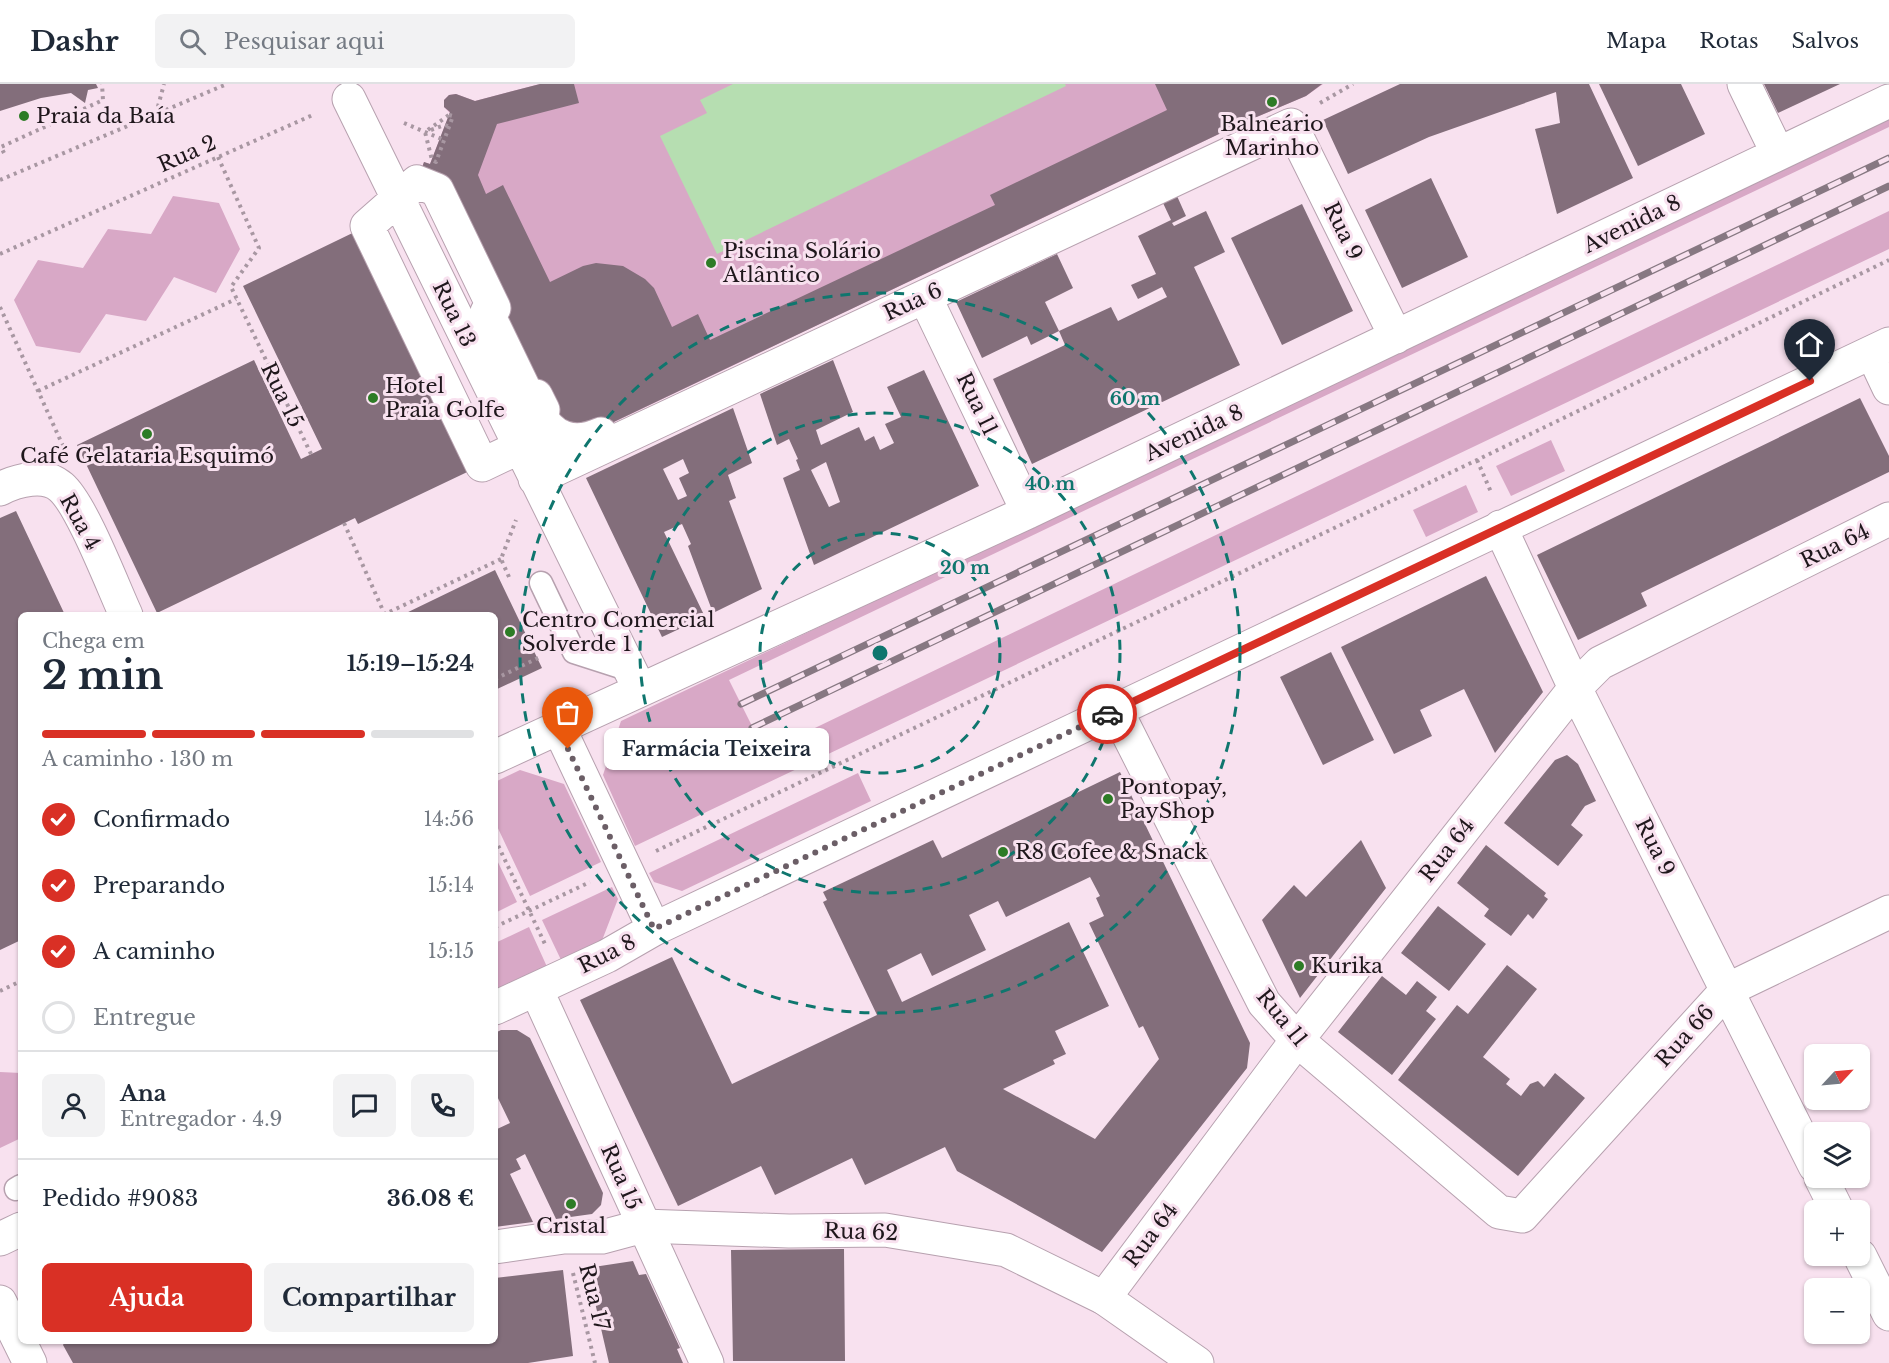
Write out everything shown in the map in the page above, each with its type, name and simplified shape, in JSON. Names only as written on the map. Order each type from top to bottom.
[{"type":"street","points":[[1744,84],[1778,154]]},
{"type":"street","name":"Rua 13","points":[[349,99],[635,680]]},
{"type":"street","name":"Avenida 8","points":[[498,756],[559,728],[635,680],[1028,512],[1889,101]]},
{"type":"street","name":"Rua 6","points":[[535,479],[1291,125]]},
{"type":"street","name":"Rua 9","points":[[1291,125],[1396,337]]},
{"type":"street","points":[[397,200],[417,182],[437,190],[494,308],[487,312],[529,399],[536,396],[543,410],[538,412],[543,423],[564,439],[577,441],[601,434],[604,440],[554,464],[541,437],[520,447]]},
{"type":"street","name":"Rua 11","points":[[925,297],[1028,512]]},
{"type":"street","points":[[1880,348],[1889,388]]},
{"type":"street","name":"Rua 8","points":[[498,1007],[654,929],[1880,348]]},
{"type":"street","name":"Rua 4","points":[[0,489],[11,483],[38,479],[61,487],[78,510],[125,612]]},
{"type":"street","name":"Rua 64","points":[[1104,1298],[1296,1040],[1575,688],[1600,663],[1889,519]]},
{"type":"street","name":"Rua 9","points":[[1500,527],[1575,688],[1804,1144]]},
{"type":"street","name":"Rua 11","points":[[1116,710],[1264,1003],[1296,1040],[1499,1212],[1522,1216]]},
{"type":"street","points":[[559,728],[654,929]]},
{"type":"street","name":"Rua 66","points":[[1522,1216],[1727,990],[1889,912]]},
{"type":"street","name":"Rua 15","points":[[549,983],[643,1226],[707,1363]]},
{"type":"street","name":"Rua 62","points":[[498,1247],[564,1237],[602,1237],[643,1226],[789,1231],[885,1230],[1006,1250],[1104,1298],[1197,1363]]},
{"type":"street","points":[[0,1239],[18,1230]]},
{"type":"street","points":[[1865,1266],[1889,1314]]},
{"type":"street","points":[[10,1314],[18,1334]]},
{"type":"street","points":[[22,1344],[30,1363]]},
{"type":"lane","points":[[542,583],[574,652],[635,680]]},
{"type":"path","points":[[4,153],[1,147],[102,100],[102,84]]},
{"type":"path","points":[[156,115],[164,84]]},
{"type":"path","points":[[0,180],[227,84]]},
{"type":"path","points":[[1341,84],[1351,85]]},
{"type":"path","points":[[1323,101],[1351,85]]},
{"type":"path","name":"Rua 2","points":[[0,254],[349,99]]},
{"type":"path","points":[[424,132],[449,115],[453,116],[451,127],[436,162]]},
{"type":"path","points":[[424,132],[445,125],[451,127]]},
{"type":"path","points":[[424,132],[444,140]]},
{"type":"path","points":[[424,132],[435,151]]},
{"type":"path","points":[[38,391],[236,299],[231,287],[259,248],[218,157]]},
{"type":"path","points":[[498,926],[1477,460],[1889,260]]},
{"type":"path","name":"Rua 15","points":[[236,299],[311,454]]},
{"type":"path","points":[[344,523],[383,612]]},
{"type":"path","points":[[505,546],[508,537]]},
{"type":"path","points":[[390,612],[501,559]]},
{"type":"path","points":[[498,678],[537,658]]},
{"type":"path","points":[[498,845],[530,911],[549,983]]},
{"type":"path","points":[[0,991],[18,982]]},
{"type":"path","name":"Rua 17","points":[[564,1237],[595,1363]]},
{"type":"shaded area","name":"Piscina Solário Atlântico","points":[[540,84],[1323,84],[1306,96],[1240,124],[589,434],[417,182],[424,162],[430,164],[450,113],[444,107],[444,100],[449,95],[456,94],[475,101]]},
{"type":"shaded area","points":[[733,84],[1065,84],[1066,86],[717,254],[660,136],[707,113],[700,100]]},
{"type":"shaded area","points":[[1889,119],[1889,127],[729,680],[765,752],[1889,211],[1889,249],[635,846],[603,775],[621,721]]},
{"type":"shaded area","points":[[173,196],[219,203],[240,249],[216,293],[174,277],[146,321],[106,314],[80,353],[36,346],[14,300],[38,260],[83,268],[108,229],[151,234]]},
{"type":"shaded area","points":[[1551,440],[1565,471],[1511,496],[1496,466]]},
{"type":"shaded area","points":[[1466,485],[1478,512],[1426,537],[1413,510]]},
{"type":"shaded area","points":[[520,770],[564,784],[601,862],[530,896],[498,828],[498,781]]},
{"type":"shaded area","points":[[858,773],[871,801],[682,891],[654,882],[649,873]]},
{"type":"shaded area","points":[[498,862],[517,902],[498,912]]},
{"type":"shaded area","points":[[612,887],[618,899],[601,943],[562,962],[542,920]]},
{"type":"shaded area","points":[[529,927],[548,969],[498,994],[498,942]]},
{"type":"shaded area","points":[[0,1072],[18,1073],[18,1139],[0,1148]]},
{"type":"building","points":[[0,84],[96,84],[98,88],[88,90],[85,103],[71,93],[41,98],[0,111]]},
{"type":"building","points":[[540,84],[574,84],[579,103],[497,124],[478,175],[486,194],[503,185],[550,282],[583,266],[596,263],[623,266],[645,279],[654,288],[672,327],[698,314],[710,340],[995,205],[990,195],[1167,110],[1155,84],[1322,84],[1306,96],[1240,124],[599,429],[564,439],[417,182],[424,162],[430,164],[450,112],[444,107],[444,100],[449,95],[456,94],[475,101]]},
{"type":"building","points":[[1400,84],[1589,84],[1633,178],[1557,214],[1535,129],[1560,123],[1556,92],[1429,137],[1348,174],[1323,120]]},
{"type":"building","points":[[1599,84],[1681,84],[1705,134],[1638,166]]},
{"type":"building","points":[[1764,84],[1840,84],[1778,113]]},
{"type":"building","points":[[1431,178],[1468,257],[1402,288],[1365,210]]},
{"type":"building","points":[[1177,196],[1186,216],[1172,223],[1174,226],[1206,211],[1225,252],[1194,267],[1240,365],[1032,464],[993,379],[1065,345],[1059,331],[1111,307],[1118,321],[1167,297],[1162,287],[1138,299],[1131,285],[1156,274],[1138,236],[1171,220],[1163,203]]},
{"type":"building","points":[[1302,204],[1353,311],[1282,345],[1231,238]]},
{"type":"building","name":"Hotel Praia Golfe","points":[[367,226],[482,465],[358,524],[355,518],[157,612],[77,445],[254,360],[301,459],[322,449],[243,286]]},
{"type":"building","points":[[1057,254],[1073,288],[1045,302],[1059,331],[1031,345],[1027,336],[982,358],[956,302]]},
{"type":"building","points":[[833,360],[853,412],[816,430],[821,445],[859,427],[865,441],[874,436],[880,450],[894,443],[885,424],[901,417],[887,387],[924,370],[979,486],[814,565],[783,478],[800,470],[796,460],[798,459],[789,439],[777,445],[760,394]],"holes":[[[826,462],[840,502],[829,507],[811,470]]]},
{"type":"building","points":[[1860,398],[1889,456],[1889,472],[1641,593],[1647,606],[1578,640],[1537,555]]},
{"type":"building","points":[[733,408],[752,463],[728,475],[736,498],[729,501],[762,589],[713,613],[688,546],[691,544],[682,524],[664,532],[705,617],[662,637],[586,478]],"holes":[[[683,459],[689,473],[679,478],[687,496],[678,500],[663,469]]]},
{"type":"building","points":[[16,511],[64,612],[18,612],[18,941],[0,950],[0,518]]},
{"type":"building","name":"Centro Comercial Solverde 1","points":[[495,570],[542,668],[498,689],[498,612],[408,612]]},
{"type":"building","points":[[1486,576],[1543,692],[1495,753],[1464,689],[1420,710],[1432,736],[1394,754],[1341,647]]},
{"type":"building","points":[[1331,652],[1374,740],[1323,765],[1280,677]]},
{"type":"building","points":[[1567,755],[1578,764],[1596,801],[1585,806],[1571,825],[1583,835],[1558,866],[1504,823],[1555,760]]},
{"type":"building","points":[[1120,772],[1250,1043],[1247,1068],[1102,1252],[957,1171],[945,1147],[865,1185],[852,1158],[775,1195],[761,1166],[678,1206],[580,1000],[672,957],[732,1084],[877,1015],[823,902],[827,900],[823,892],[933,840],[942,858]],"holes":[[[1090,877],[1100,896],[1096,898],[1104,916],[1089,923],[1139,1028],[1143,1026],[1159,1059],[1095,1139],[1003,1089],[1055,1064],[1053,1060],[1066,1054],[1055,1031],[1109,1006],[1069,922],[902,1002],[887,970],[921,953],[932,976],[986,950],[969,915],[998,901],[1006,917]]]},
{"type":"building","points":[[1361,840],[1386,888],[1300,998],[1262,920],[1294,885],[1306,897]]},
{"type":"building","points":[[1486,845],[1546,893],[1544,896],[1548,899],[1533,919],[1528,914],[1511,936],[1484,916],[1489,909],[1457,883]]},
{"type":"building","points":[[1438,906],[1486,944],[1449,991],[1401,953]]},
{"type":"building","points":[[1507,965],[1537,989],[1483,1057],[1510,1079],[1506,1084],[1521,1096],[1530,1084],[1538,1081],[1544,1087],[1555,1073],[1585,1098],[1518,1176],[1398,1080],[1457,1005],[1468,1014]]},
{"type":"building","points":[[1382,976],[1406,995],[1417,981],[1437,997],[1426,1011],[1436,1019],[1392,1075],[1338,1032]]},
{"type":"building","points":[[517,1030],[530,1038],[603,1193],[601,1205],[592,1214],[556,1219],[525,1154],[516,1159],[521,1169],[510,1174],[533,1222],[498,1227],[498,1129],[510,1123],[498,1098],[498,1032]]},
{"type":"building","points":[[844,1249],[845,1361],[733,1361],[731,1250]]},
{"type":"building","points":[[633,1261],[639,1275],[646,1274],[680,1348],[677,1349],[683,1363],[609,1363],[587,1268]]},
{"type":"building","points":[[563,1270],[573,1356],[528,1363],[73,1363],[63,1345],[498,1344],[498,1278]]},
{"type":"railway","points":[[741,704],[1889,158]]},
{"type":"railway","points":[[752,728],[1889,186]]},
{"type":"way so far","points":[[568,749],[654,929],[1107,714]]},
{"type":"place","name":"Balneário Marinho","points":[[1272,102]]},
{"type":"place","name":"Praia da Baía","points":[[24,116]]},
{"type":"place","name":"Piscina Solário Atlântico","points":[[711,263]]},
{"type":"place","name":"Hotel Praia Golfe","points":[[373,398]]},
{"type":"place","name":"Café Gelataria Esquimó","points":[[147,434]]},
{"type":"place","name":"Centro Comercial Solverde 1","points":[[510,632]]},
{"type":"place","name":"Farmácia Teixeira","points":[[568,749]]},
{"type":"place","name":"Pontopay, PayShop","points":[[1108,799]]},
{"type":"place","name":"R8 Cofee & Snack","points":[[1003,852]]},
{"type":"place","name":"Kurika","points":[[1299,966]]},
{"type":"place","name":"Cristal","points":[[571,1204]]},
{"type":"route","points":[[1107,714],[1810,381]]}]
